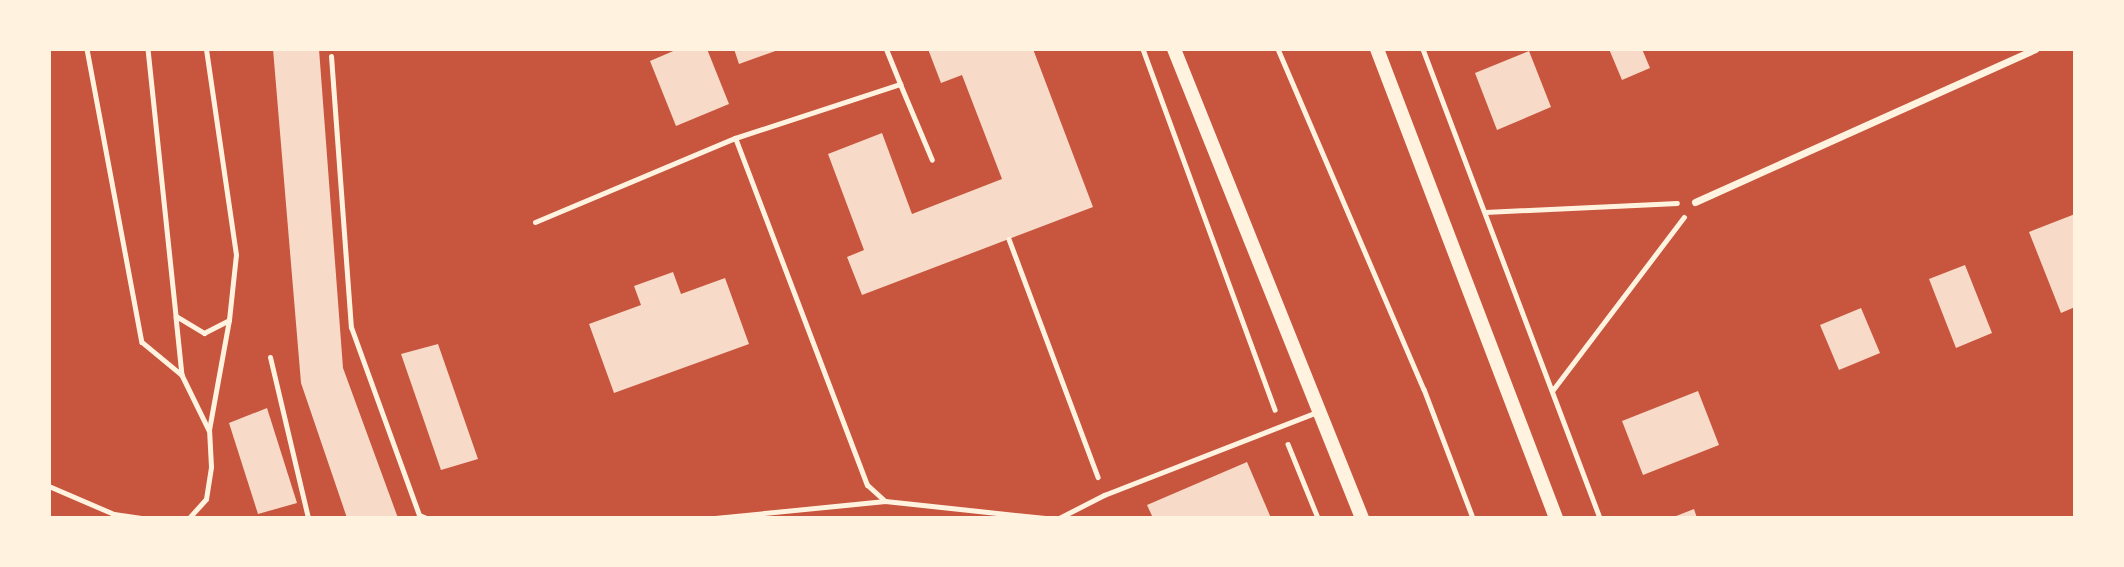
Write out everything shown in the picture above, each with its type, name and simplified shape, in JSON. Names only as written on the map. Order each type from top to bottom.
[{"type":"main road","points":[[1174,49],[1317,412],[1362,518]]},
{"type":"main road","points":[[1377,49],[1556,518]]},
{"type":"street","points":[[1695,202],[2035,49]]},
{"type":"lane","points":[[886,49],[932,160]]},
{"type":"lane","points":[[331,56],[351,327],[419,515],[426,518]]},
{"type":"lane","points":[[535,222],[735,138],[900,84]]},
{"type":"lane","points":[[735,138],[867,485],[885,501]]},
{"type":"lane","points":[[270,357],[308,518]]},
{"type":"lane","points":[[1059,518],[1104,495],[1317,412]]},
{"type":"lane","points":[[715,518],[885,501],[1045,518]]},
{"type":"path","points":[[87,49],[142,342],[182,375]]},
{"type":"path","points":[[148,49],[182,375],[209,430]]},
{"type":"path","points":[[189,518],[206,499],[211,467],[209,430],[229,320],[236,255],[206,49]]},
{"type":"path","points":[[1143,49],[1281,426],[1318,518]]},
{"type":"path","points":[[1278,49],[1424,389],[1473,518]]},
{"type":"path","points":[[1423,49],[1600,518]]},
{"type":"path","points":[[1485,212],[1695,202]]},
{"type":"path","points":[[1552,391],[1695,202]]},
{"type":"path","points":[[1009,239],[1104,495]]},
{"type":"path","points":[[176,316],[204,333],[229,320]]},
{"type":"path","points":[[49,486],[114,514],[143,518]]},
{"type":"building","points":[[273,49],[319,49],[343,368],[398,518],[347,518],[301,383]]},
{"type":"building","points":[[678,49],[707,49],[729,104],[676,126],[650,61]]},
{"type":"building","points":[[734,49],[781,49],[739,64]]},
{"type":"building","points":[[928,49],[1033,49],[1093,207],[862,295],[847,257],[864,250],[828,154],[882,133],[912,214],[1002,179],[962,75],[941,83]]},
{"type":"building","points":[[1609,49],[1642,49],[1650,68],[1622,80]]},
{"type":"building","points":[[1529,51],[1551,107],[1497,130],[1475,73]]},
{"type":"building","points":[[2075,214],[2075,307],[2061,313],[2029,232]]},
{"type":"building","points":[[1965,265],[1992,333],[1956,348],[1929,279]]},
{"type":"building","points":[[673,272],[681,294],[725,278],[749,344],[614,393],[589,324],[641,305],[634,286]]},
{"type":"building","points":[[1861,308],[1880,353],[1839,370],[1820,325]]},
{"type":"building","points":[[438,344],[478,459],[441,470],[401,354]]},
{"type":"building","points":[[1698,391],[1719,445],[1643,475],[1622,421]]},
{"type":"building","points":[[267,408],[297,503],[258,514],[229,423]]},
{"type":"building","points":[[1247,462],[1271,518],[1153,518],[1147,505]]},
{"type":"building","points":[[1694,509],[1697,518],[1671,518]]}]
